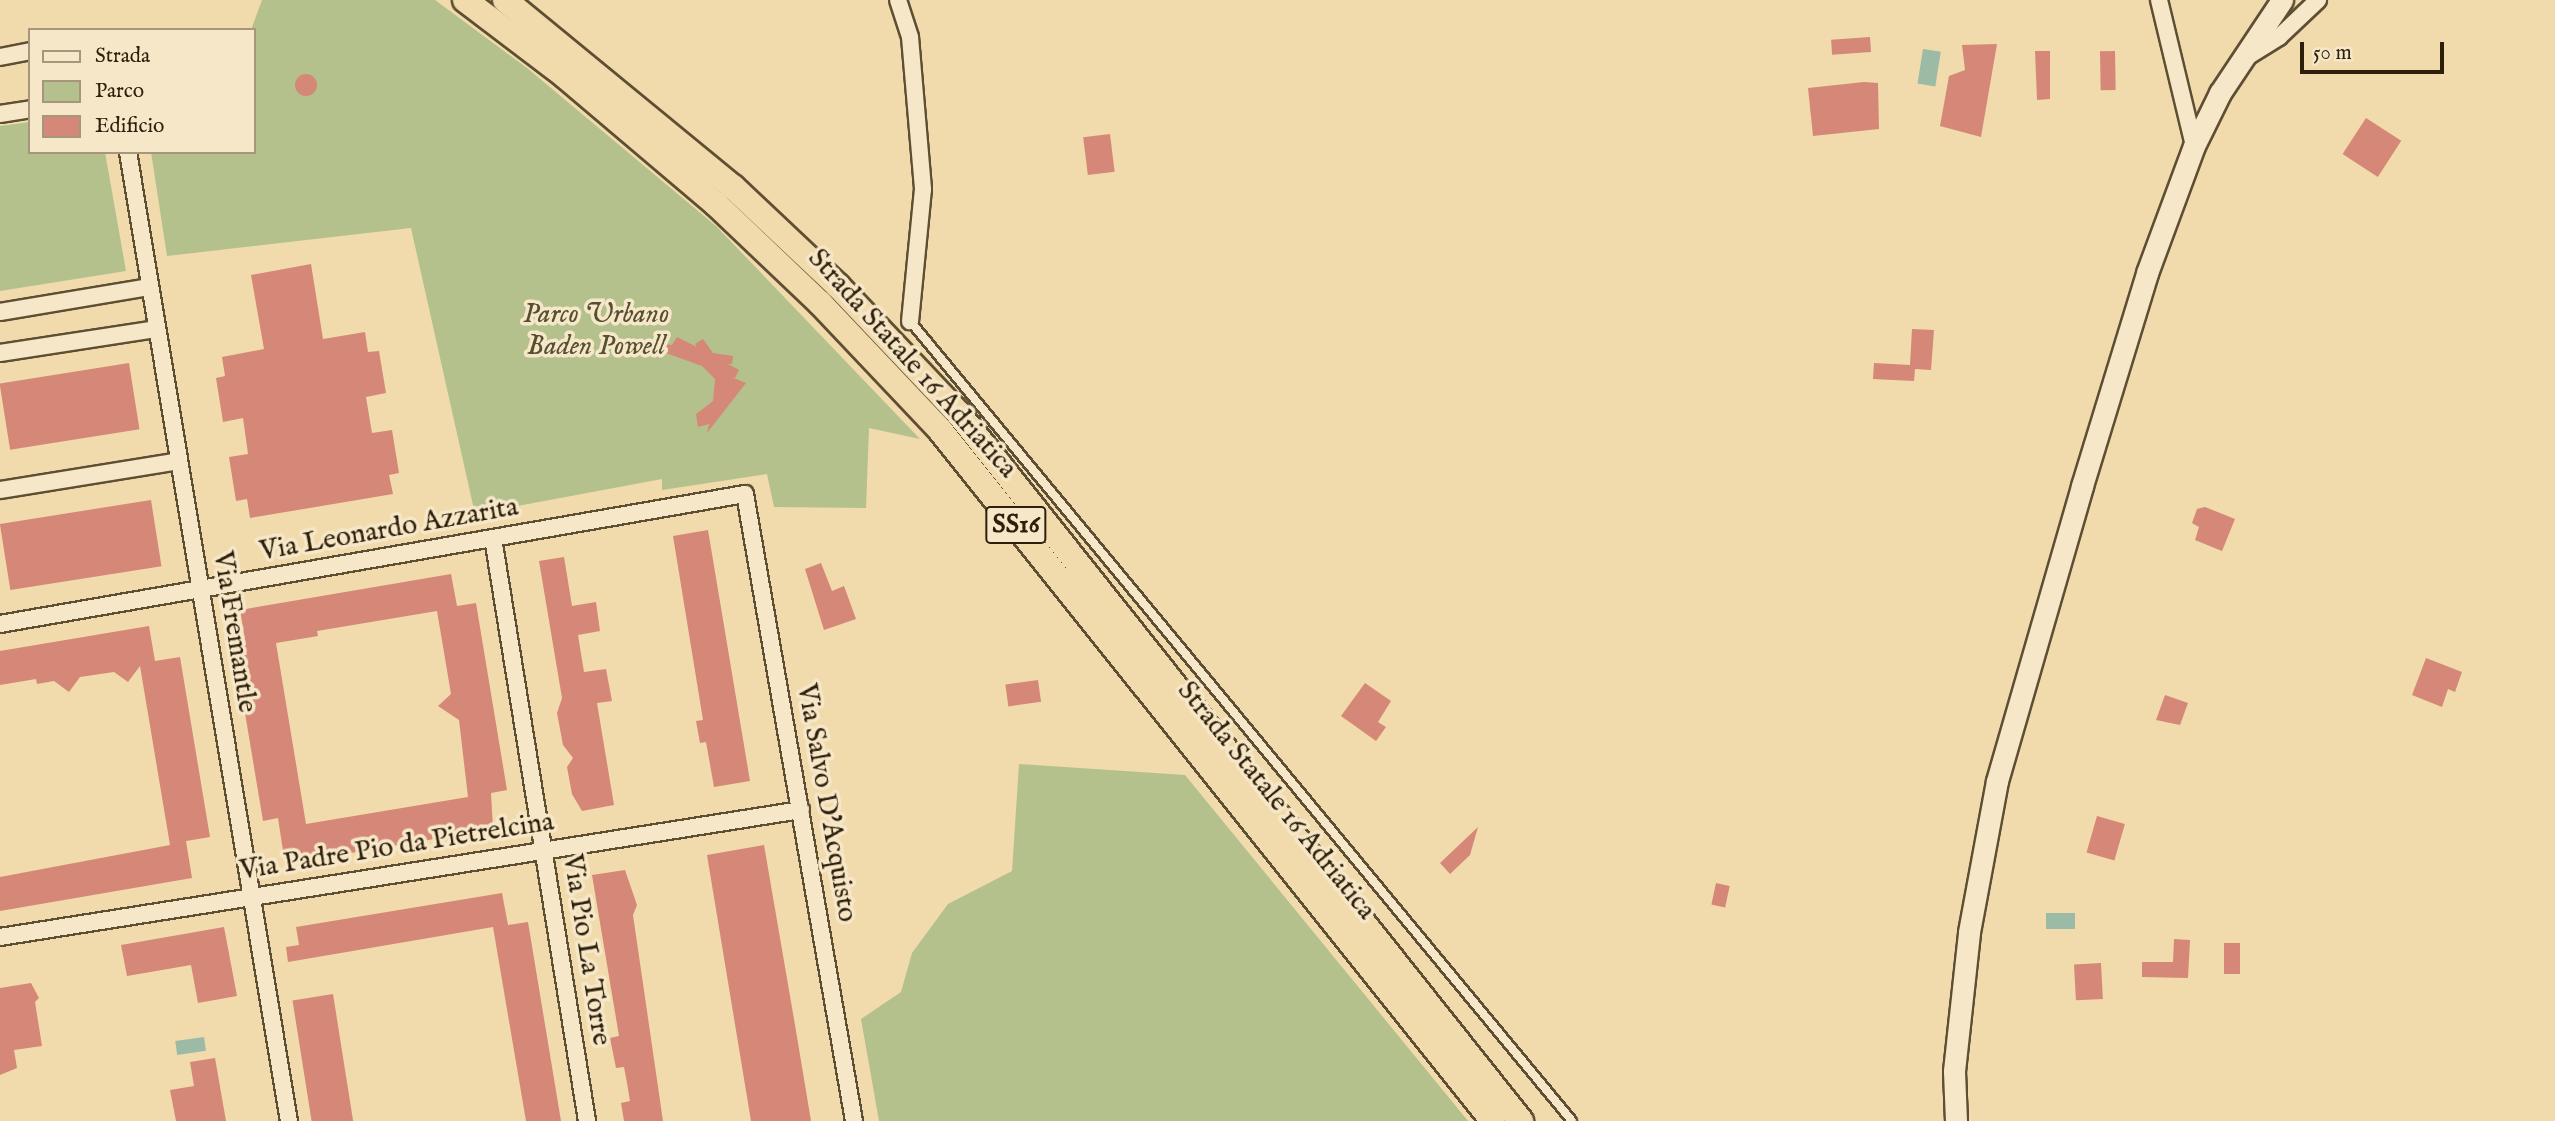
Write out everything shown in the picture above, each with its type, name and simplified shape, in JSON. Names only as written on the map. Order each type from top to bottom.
[{"type":"highway","name":"Strada Statale 16 Adriatica","points":[[464,0],[565,76],[716,204],[820,303],[940,430],[1493,1121]]},
{"type":"highway","name":"Strada Statale 16 Adriatica","points":[[505,0],[733,187],[838,286],[958,414],[1521,1121]]},
{"type":"main road","points":[[1956,1121],[1954,1071],[1969,932],[1997,781],[2147,273],[2194,146],[2220,93],[2282,0]]},
{"type":"street","points":[[898,0],[910,37],[923,190],[910,321]]},
{"type":"street","points":[[2159,0],[2194,146]]},
{"type":"street","points":[[2242,60],[2279,37],[2318,0]]},
{"type":"street","points":[[0,57],[28,51]]},
{"type":"street","points":[[0,114],[28,109]]},
{"type":"street","name":"Via Fremantle","points":[[128,154],[289,1121]]},
{"type":"street","points":[[0,312],[150,287]]},
{"type":"street","points":[[0,353],[157,329]]},
{"type":"street","points":[[0,490],[179,461]]},
{"type":"street","name":"Via Leonardo Azzarita","points":[[0,624],[745,495]]},
{"type":"street","name":"Via Salvo D'Acquisto","points":[[745,495],[802,810],[854,1121]]},
{"type":"street","name":"Via Pio La Torre","points":[[493,538],[587,1121]]},
{"type":"street","name":"Via Padre Pio da Pietrelcina","points":[[0,937],[802,810]]},
{"type":"lane","points":[[910,321],[1572,1121]]},
{"type":"green space","name":"Parco Urbano Baden Powell","points":[[262,0],[435,0],[527,68],[716,226],[920,439],[869,428],[866,508],[774,507],[767,474],[662,490],[662,479],[475,514],[411,228],[167,256],[151,154],[256,154],[256,28],[252,28]]},
{"type":"green space","points":[[28,122],[28,154],[105,154],[126,271],[0,291],[0,126]]},
{"type":"green space","points":[[1019,764],[1185,775],[1468,1121],[879,1121],[861,1019],[901,992],[912,953],[948,904],[1012,871]]},
{"type":"shaded area","points":[[1923,49],[1941,52],[1935,86],[1918,84]]},
{"type":"shaded area","points":[[2046,913],[2075,913],[2075,929],[2046,929]]},
{"type":"shaded area","points":[[204,1037],[206,1051],[177,1055],[175,1041]]},
{"type":"building","points":[[1870,37],[1871,52],[1832,55],[1831,40]]},
{"type":"building","points":[[1997,44],[1981,137],[1940,126],[1949,76],[1965,70],[1962,45]]},
{"type":"building","points":[[2035,51],[2050,51],[2050,99],[2037,100]]},
{"type":"building","points":[[2100,51],[2115,51],[2116,90],[2101,90]]},
{"type":"building","points":[[306,74],[314,77],[317,85],[314,93],[306,96],[298,93],[295,85],[298,77]]},
{"type":"building","points":[[1878,83],[1879,129],[1813,136],[1808,88]]},
{"type":"building","points":[[2366,118],[2401,141],[2378,177],[2343,154]]},
{"type":"building","points":[[1110,134],[1115,172],[1088,175],[1083,137]]},
{"type":"building","points":[[311,264],[323,339],[365,332],[368,352],[379,351],[386,393],[366,397],[372,433],[392,430],[399,473],[389,475],[393,494],[250,518],[247,499],[236,501],[229,457],[248,454],[243,418],[223,422],[216,378],[225,376],[222,357],[264,349],[251,275]]},
{"type":"building","points":[[1912,329],[1934,330],[1931,370],[1915,369],[1914,381],[1873,379],[1874,363],[1910,365]]},
{"type":"building","points":[[677,337],[697,347],[695,344],[703,339],[713,353],[733,356],[732,364],[728,364],[739,370],[735,378],[731,377],[746,383],[707,433],[709,424],[698,427],[696,414],[713,401],[715,379],[702,366],[663,352],[665,344],[672,345]]},
{"type":"building","points":[[129,363],[139,429],[10,450],[0,383]]},
{"type":"building","points":[[151,500],[161,566],[10,590],[0,524]]},
{"type":"building","points":[[2205,507],[2235,519],[2222,551],[2195,540],[2199,527],[2192,523],[2197,509]]},
{"type":"building","points":[[708,530],[750,781],[714,787],[706,742],[700,743],[696,721],[703,720],[673,536]]},
{"type":"building","points":[[564,557],[572,606],[596,602],[600,631],[578,635],[584,672],[606,669],[612,701],[597,703],[614,805],[582,811],[572,794],[567,767],[573,758],[563,745],[557,713],[562,698],[539,561]]},
{"type":"building","points":[[821,563],[832,591],[844,586],[856,619],[824,630],[805,569]]},
{"type":"building","points":[[451,574],[457,606],[476,603],[507,790],[491,793],[493,828],[475,831],[476,836],[441,841],[440,838],[285,864],[278,818],[263,821],[234,647],[246,645],[240,610]],"holes":[[[437,611],[451,694],[438,706],[459,720],[468,797],[306,824],[276,643],[318,636],[317,631]]]},
{"type":"building","points":[[149,626],[155,661],[180,657],[210,837],[186,841],[192,878],[0,911],[0,877],[170,845],[140,666],[128,682],[114,672],[80,677],[69,692],[54,681],[37,684],[36,679],[0,685],[0,651]]},
{"type":"building","points":[[2426,658],[2462,672],[2455,692],[2448,689],[2442,707],[2412,695]]},
{"type":"building","points":[[1038,680],[1041,702],[1008,706],[1005,685]]},
{"type":"building","points":[[1365,683],[1391,701],[1378,722],[1386,727],[1376,741],[1341,716]]},
{"type":"building","points":[[2165,695],[2188,703],[2180,725],[2156,720]]},
{"type":"building","points":[[2097,816],[2125,824],[2114,861],[2087,853]]},
{"type":"building","points":[[1478,827],[1470,855],[1450,874],[1440,863]]},
{"type":"building","points":[[764,845],[811,1121],[751,1121],[707,855]]},
{"type":"building","points":[[625,870],[637,905],[633,915],[663,1121],[624,1121],[621,1103],[630,1101],[627,1083],[624,1067],[616,1068],[610,1038],[619,1036],[592,875]]},
{"type":"building","points":[[1716,883],[1730,886],[1725,907],[1711,905]]},
{"type":"building","points":[[502,893],[508,925],[528,922],[561,1121],[526,1121],[493,927],[288,962],[286,947],[299,945],[296,927]]},
{"type":"building","points":[[224,927],[237,996],[198,1003],[191,965],[127,976],[121,945]]},
{"type":"building","points":[[2174,939],[2190,940],[2188,978],[2142,977],[2142,962],[2173,962]]},
{"type":"building","points":[[2224,943],[2240,943],[2240,974],[2224,974]]},
{"type":"building","points":[[2101,963],[2103,999],[2076,1000],[2074,964]]},
{"type":"building","points":[[31,983],[39,998],[35,1002],[42,1046],[14,1050],[17,1068],[0,1075],[0,988]]},
{"type":"building","points":[[333,994],[353,1121],[312,1121],[293,1000]]},
{"type":"building","points":[[215,1058],[226,1121],[176,1121],[170,1090],[194,1086],[190,1062]]}]
